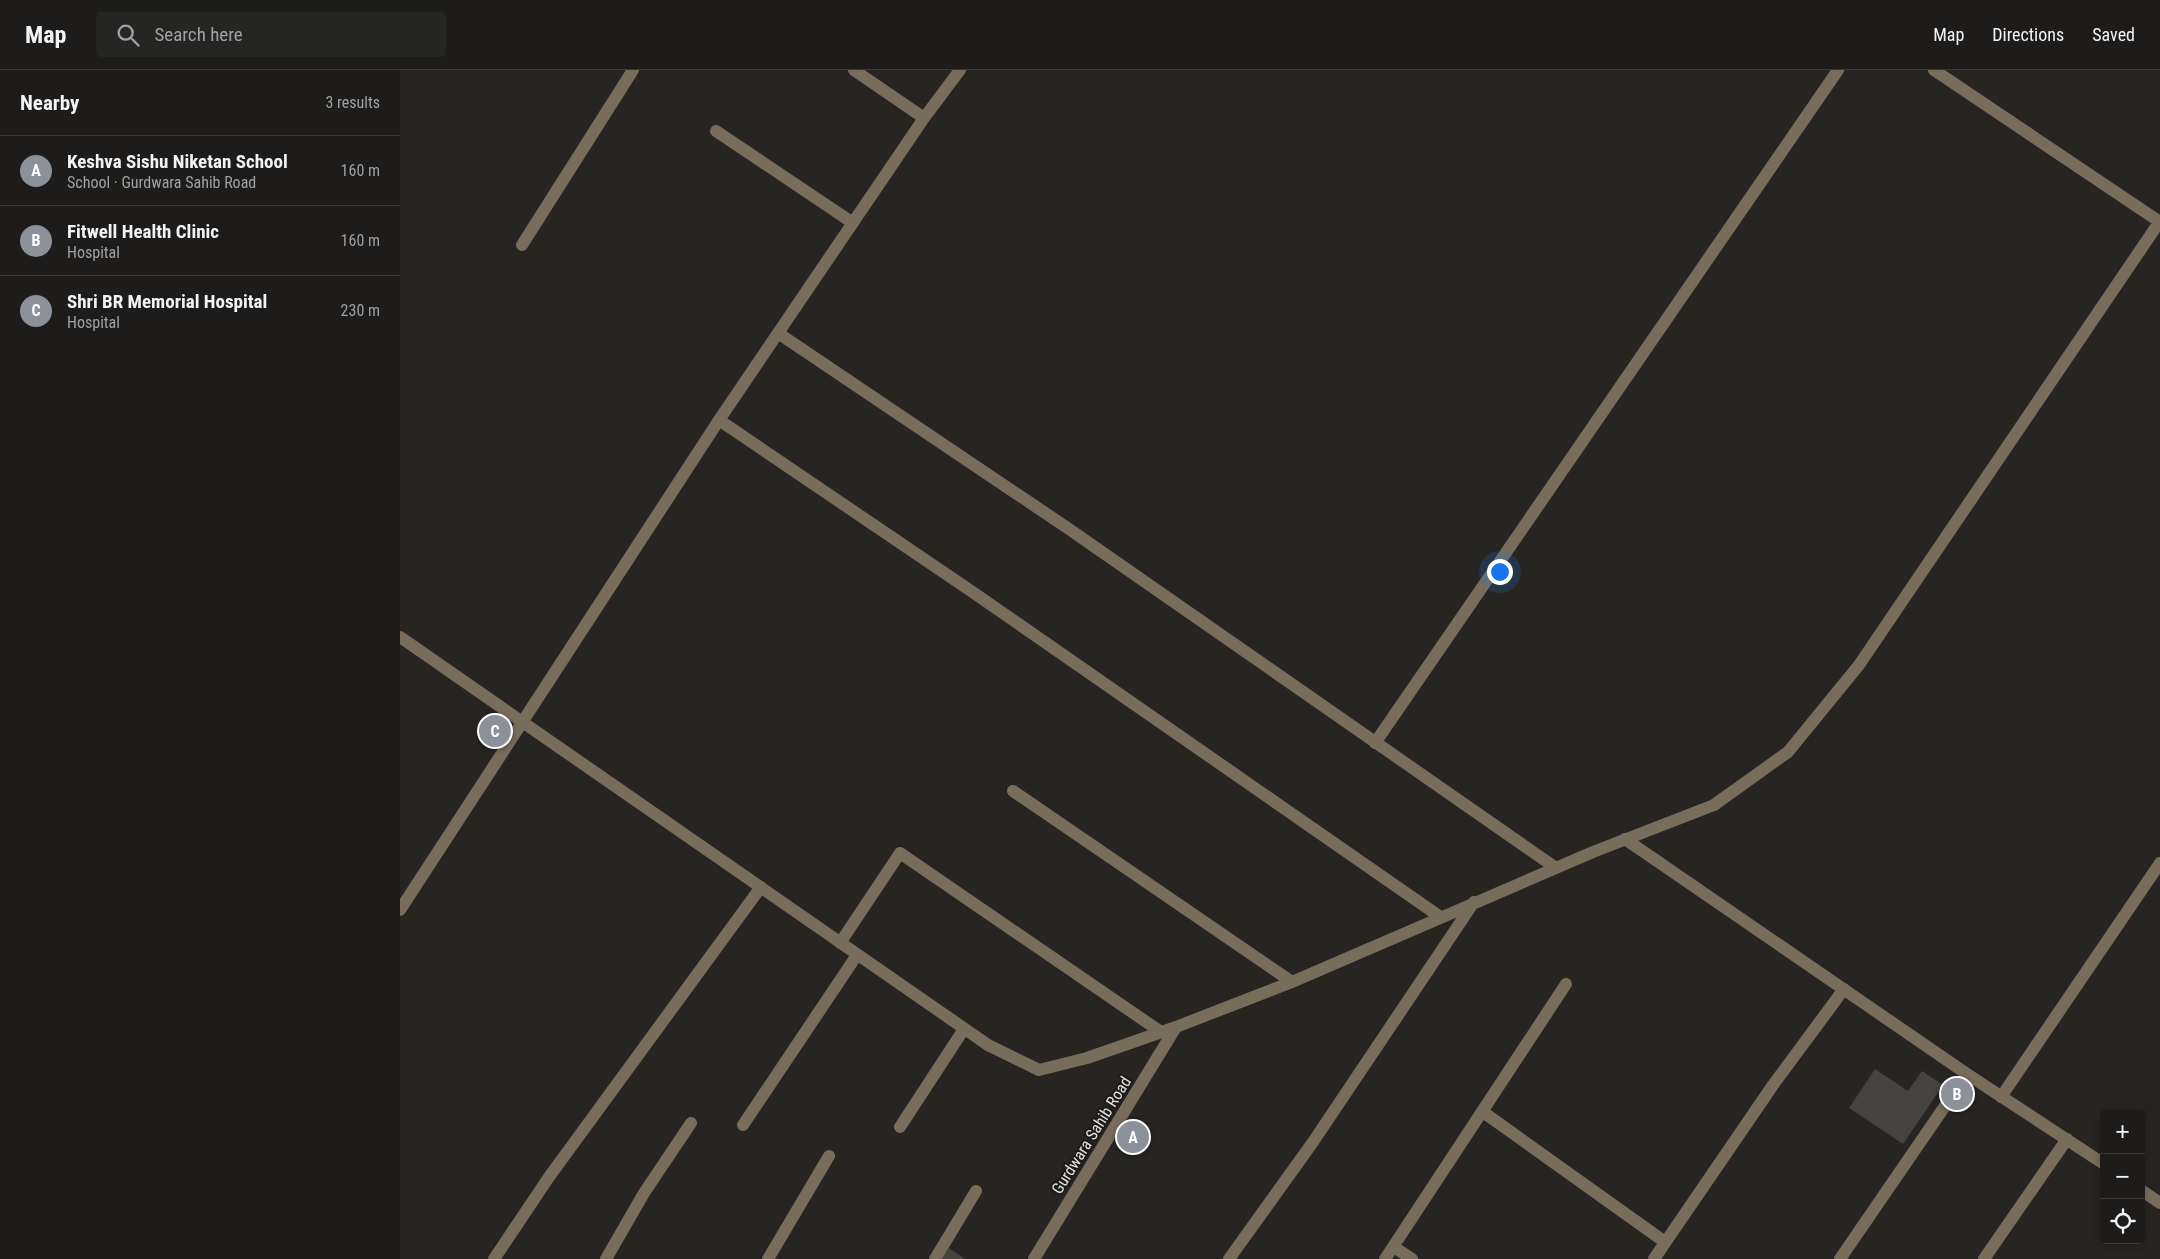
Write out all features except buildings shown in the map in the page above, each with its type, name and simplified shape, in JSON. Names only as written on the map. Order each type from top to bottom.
[{"type":"street","points":[[522,245],[633,70]]},
{"type":"street","points":[[854,70],[924,118]]},
{"type":"street","points":[[400,910],[720,420],[924,118],[960,70]]},
{"type":"street","points":[[1375,743],[1838,70]]},
{"type":"street","points":[[400,637],[988,1045],[1039,1070],[1087,1058],[1176,1027],[1292,982],[1439,916],[1625,839],[1714,805],[1788,752],[1859,665],[2160,222],[1934,70]]},
{"type":"street","points":[[716,131],[853,223]]},
{"type":"street","points":[[778,334],[1070,529],[1556,868]]},
{"type":"street","points":[[720,420],[974,593],[1439,916]]},
{"type":"street","points":[[1013,792],[1292,982]]},
{"type":"street","points":[[1625,839],[1966,1074],[2100,1161]]},
{"type":"street","points":[[840,943],[900,853],[1161,1032]]},
{"type":"street","points":[[2000,1097],[2156,878],[2160,864]]},
{"type":"street","points":[[494,1259],[550,1177],[761,887]]},
{"type":"street","points":[[1229,1259],[1313,1142],[1474,902]]},
{"type":"street","points":[[743,1125],[857,955]]},
{"type":"street","points":[[1385,1259],[1566,984]]},
{"type":"street","points":[[1654,1259],[1773,1085],[1844,989]]},
{"type":"street","name":"Gurdwara Sahib Road","points":[[1034,1259],[1176,1027]]},
{"type":"street","points":[[900,1127],[964,1029]]},
{"type":"street","points":[[1840,1259],[1966,1074]]},
{"type":"street","points":[[1483,1112],[1665,1242]]},
{"type":"street","points":[[606,1259],[644,1193],[691,1123]]},
{"type":"street","points":[[1984,1259],[2067,1139]]},
{"type":"street","points":[[768,1259],[829,1156]]},
{"type":"street","points":[[935,1259],[976,1191]]},
{"type":"street","points":[[2145,1193],[2160,1203]]},
{"type":"street","points":[[1394,1247],[1412,1259]]},
{"type":"place","name":"Shri BR Memorial Hospital","points":[[495,731]]},
{"type":"place","name":"Fitwell Health Clinic","points":[[1957,1094]]},
{"type":"place","name":"Keshva Sishu Niketan School","points":[[1133,1137]]}]
